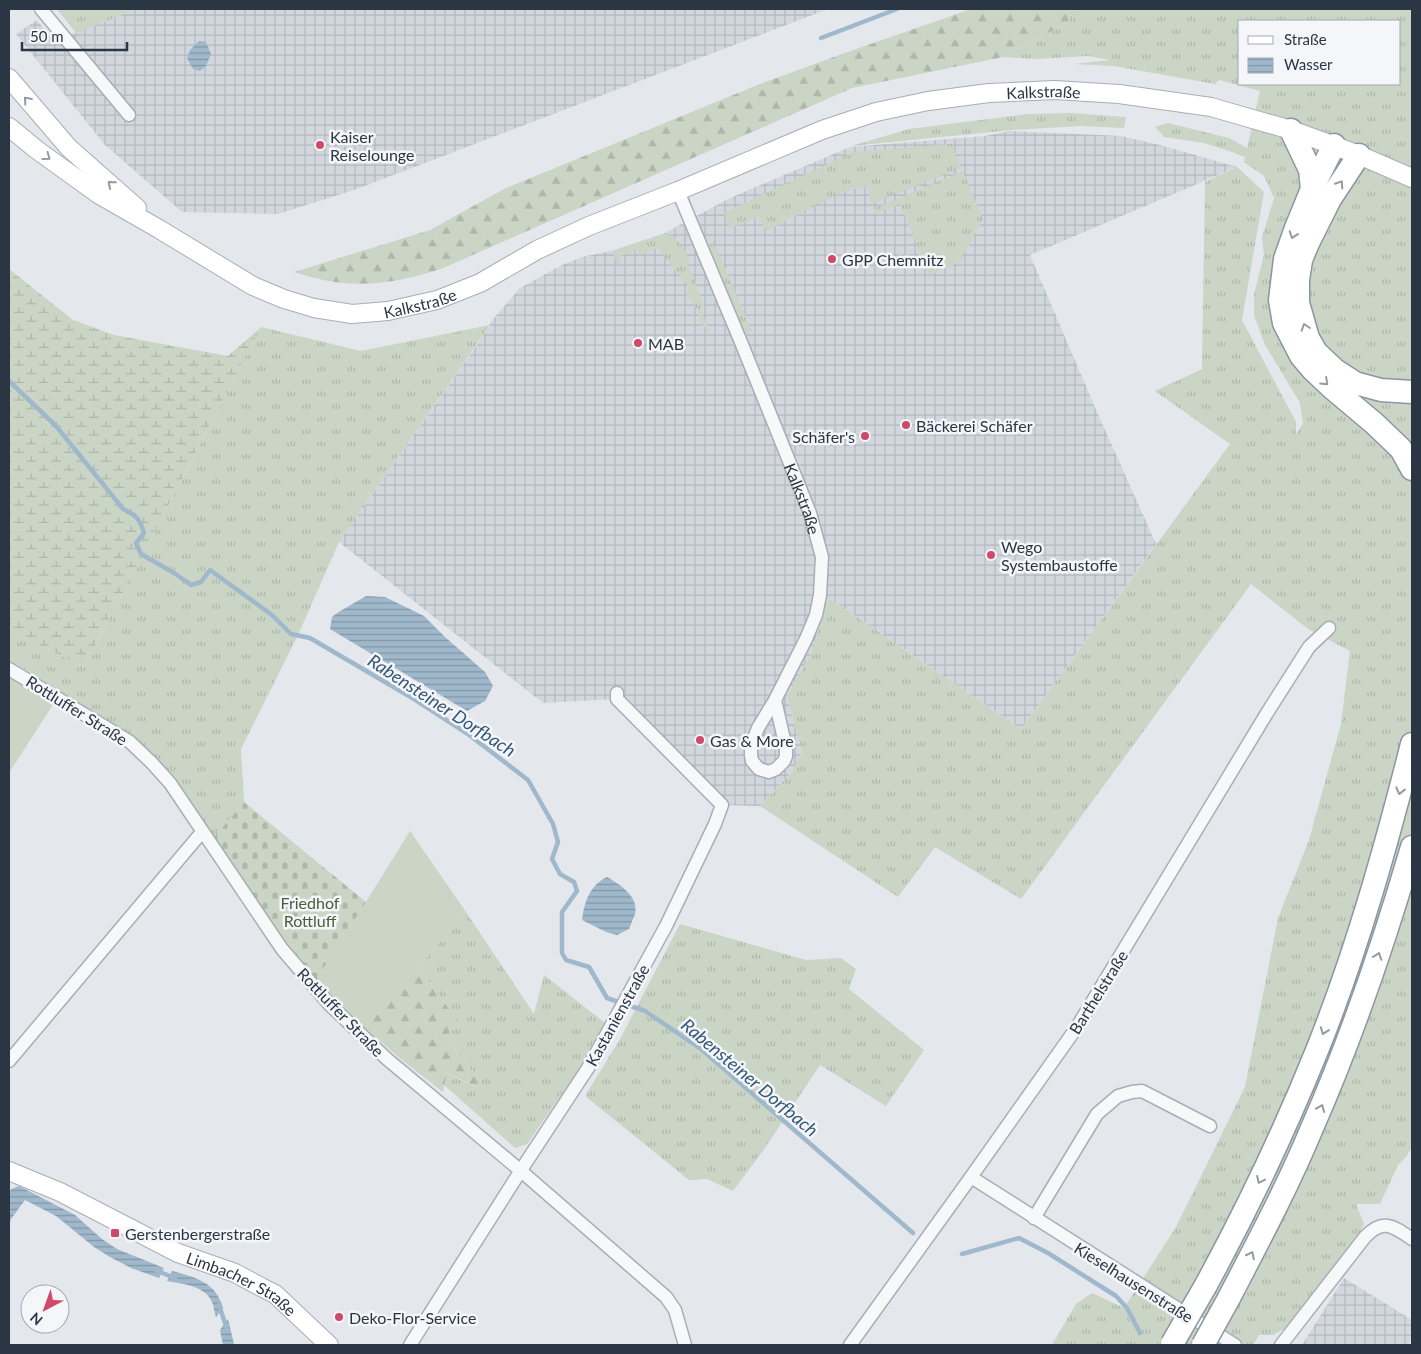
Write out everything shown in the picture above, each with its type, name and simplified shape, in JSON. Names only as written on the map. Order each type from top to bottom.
[{"type":"highway","points":[[1291,130],[1310,170],[1312,190]]},
{"type":"highway","points":[[1334,145],[1312,190],[1285,259],[1280,300],[1284,323],[1301,356],[1312,369],[1401,449],[1412,469]]},
{"type":"highway","points":[[1359,155],[1330,200],[1308,243],[1301,260],[1298,280],[1298,303],[1308,338],[1316,352],[1335,370],[1354,383],[1381,390],[1412,392]]},
{"type":"highway","points":[[1172,1345],[1255,1191],[1288,1121],[1318,1047],[1368,906],[1412,744]]},
{"type":"highway","points":[[1203,1345],[1280,1199],[1312,1130],[1367,990],[1412,847]]},
{"type":"main road","name":"Kalkstraße","points":[[9,78],[69,148],[159,229]]},
{"type":"main road","name":"Kalkstraße","points":[[9,127],[37,150],[98,194],[253,286],[284,299],[314,308],[352,314],[388,311],[437,300],[480,283],[537,250],[589,226],[678,191],[822,130],[876,112],[928,101],[989,93],[1055,90],[1118,94],[1211,107],[1291,130],[1334,145],[1412,178]]},
{"type":"main road","name":"Limbacher Straße","points":[[9,1171],[60,1192],[178,1253],[235,1272],[250,1280],[275,1294],[330,1345]]},
{"type":"street","points":[[41,9],[129,115]]},
{"type":"street","name":"Kalkstraße","points":[[678,191],[810,513],[822,557],[820,595],[816,615],[806,639],[775,700],[758,728],[751,745],[752,761],[759,770],[769,772],[776,769],[786,756],[786,748],[775,700]]},
{"type":"street","name":"Barthelstraße","points":[[850,1345],[1077,1027],[1267,712],[1309,646],[1329,628]]},
{"type":"street","name":"Rottluffer Straße","points":[[9,669],[130,742],[151,762],[170,783],[282,950],[330,1005],[387,1059],[521,1171],[666,1297],[675,1310],[685,1345]]},
{"type":"street","name":"Kastanienstraße","points":[[410,1345],[588,1068],[666,926],[715,824],[722,805],[618,699],[617,693]]},
{"type":"street","points":[[9,1061],[202,832]]},
{"type":"street","points":[[1034,1218],[1097,1114],[1118,1096],[1142,1091],[1210,1126]]},
{"type":"street","name":"Kieselhausenstraße","points":[[971,1177],[1234,1345]]},
{"type":"street","points":[[1281,1345],[1372,1230],[1378,1226],[1395,1228],[1412,1239]]},
{"type":"shaded area","points":[[137,9],[828,9],[354,190],[278,214],[182,212],[105,145],[16,34],[37,20],[56,44],[65,37]]},
{"type":"shaded area","points":[[1010,131],[1121,136],[1237,167],[1030,255],[1156,544],[1021,729],[829,598],[811,654],[787,696],[802,752],[792,772],[760,806],[722,805],[618,699],[543,703],[339,542],[490,326],[489,324],[520,288],[562,265],[582,257],[615,250],[663,234],[730,198],[850,147],[985,136]]},
{"type":"shaded area","points":[[1344,1278],[1412,1320],[1412,1338],[1408,1345],[1302,1345]]},
{"type":"green space","points":[[57,9],[137,9],[76,33]]},
{"type":"green space","points":[[971,9],[1075,9],[1067,23],[1003,57],[852,88],[441,269],[403,279],[368,284],[332,282],[294,272],[430,230],[504,189],[760,84]]},
{"type":"green space","points":[[1075,9],[1412,9],[1412,1147],[1398,1165],[1380,1204],[1356,1204],[1364,1224],[1359,1234],[1288,1327],[1273,1335],[1259,1335],[1253,1345],[1052,1345],[1076,1304],[1092,1293],[1124,1308],[1176,1227],[1245,1087],[1278,918],[1309,840],[1341,724],[1350,651],[1308,629],[1251,584],[1021,899],[935,847],[898,897],[760,806],[792,772],[802,752],[787,696],[811,654],[829,598],[1021,729],[1230,444],[1155,391],[1202,369],[1205,182],[1237,167],[1264,192],[1242,320],[1296,422],[1296,434],[1303,424],[1300,403],[1264,343],[1254,315],[1254,294],[1264,255],[1262,237],[1274,198],[1264,176],[1244,162],[1245,157],[1204,143],[1164,137],[1155,127],[1168,123],[1229,138],[1247,148],[1260,91],[1219,80],[1215,84],[1114,66],[1074,64],[1110,60],[1088,56],[1036,59],[1003,57],[1067,23]]},
{"type":"green space","points":[[1071,113],[1126,117],[1124,128],[1081,126],[1012,130],[851,146],[909,129],[1028,114]]},
{"type":"green space","points":[[952,144],[961,168],[871,204],[867,186],[840,193],[766,231],[759,217],[730,228],[724,213],[853,152]]},
{"type":"green space","points":[[963,171],[983,219],[960,262],[929,275],[900,204],[874,214],[873,209]]},
{"type":"green space","points":[[663,234],[677,240],[688,256],[690,261],[688,265],[704,306],[700,308],[710,333],[700,322],[698,310],[685,293],[690,289],[658,248],[640,255],[638,250],[620,256],[621,262],[617,264],[614,255],[615,250]]},
{"type":"green space","points":[[713,240],[752,331],[748,333],[743,331],[710,249]]},
{"type":"green space","points":[[9,269],[73,320],[114,335],[228,356],[261,327],[84,667],[9,630]]},
{"type":"green space","points":[[490,325],[339,542],[298,635],[241,749],[244,802],[211,841],[132,737],[20,666],[9,661],[9,630],[84,667],[261,327],[361,351]]},
{"type":"green space","points":[[9,677],[56,700],[9,773]]},
{"type":"green space","name":"Friedhof Rottluff","points":[[244,802],[366,902],[315,982],[285,949],[211,841]]},
{"type":"green space","points":[[410,831],[466,912],[359,1035],[311,987]]},
{"type":"green space","points":[[466,912],[534,1014],[544,975],[605,1023],[578,1071],[527,1144],[515,1148],[444,1085],[446,1073],[475,1087],[481,1081],[445,1039],[458,1021],[418,967]]},
{"type":"green space","points":[[680,924],[806,960],[841,958],[856,969],[849,989],[924,1050],[886,1106],[820,1065],[765,1148],[733,1191],[707,1179],[689,1180],[585,1096],[619,1041]]},
{"type":"green space","points":[[418,967],[458,1021],[445,1039],[481,1081],[476,1087],[447,1073],[443,1092],[365,1028]]},
{"type":"water","points":[[199,41],[206,42],[211,54],[206,66],[200,71],[193,69],[187,58],[190,50]]},
{"type":"water","points":[[366,596],[385,597],[424,616],[485,672],[493,686],[485,701],[467,711],[330,629],[332,617]]},
{"type":"water","points":[[607,877],[627,891],[634,902],[635,914],[629,929],[617,935],[606,932],[582,920],[584,907],[592,889]]},
{"type":"water","points":[[19,1186],[75,1215],[102,1239],[117,1249],[164,1268],[159,1278],[131,1268],[110,1257],[94,1247],[56,1216],[25,1200],[11,1219],[9,1225],[9,1194],[11,1189]]},
{"type":"water","points":[[172,1271],[196,1278],[210,1286],[220,1299],[223,1308],[216,1317],[212,1302],[204,1292],[186,1284],[167,1281]]},
{"type":"water","points":[[228,1319],[234,1345],[223,1345],[220,1330]]},
{"type":"waterway","points":[[821,38],[897,9]]},
{"type":"waterway","name":"Rabensteiner Dorfbach","points":[[9,381],[56,426],[123,509],[137,518],[144,533],[136,543],[141,554],[191,585],[201,582],[210,570],[272,615],[291,634],[310,638],[414,699],[468,734],[528,780],[553,824],[558,842],[552,859],[560,874],[574,882],[577,891],[562,912],[562,953],[566,960],[589,967],[607,998],[645,1011],[701,1049],[913,1233]]},
{"type":"waterway","name":"Rabensteiner Dorfbach","points":[[962,1254],[1019,1238],[1048,1253],[1116,1296],[1127,1308],[1140,1333]]},
{"type":"waterway","points":[[157,1271],[175,1278]]},
{"type":"waterway","points":[[219,1305],[227,1329]]},
{"type":"place","name":"Kaiser Reiselounge","points":[[320,145]]},
{"type":"place","name":"GPP Chemnitz","points":[[832,259]]},
{"type":"place","name":"MAB","points":[[638,343]]},
{"type":"place","name":"Bäckerei Schäfer","points":[[906,425]]},
{"type":"place","name":"Schäfer's","points":[[865,436]]},
{"type":"place","name":"Wego Systembaustoffe","points":[[991,555]]},
{"type":"place","name":"Gas & More","points":[[700,740]]},
{"type":"place","name":"Gerstenbergerstraße","points":[[115,1233]]},
{"type":"place","name":"Deko-Flor-Service","points":[[339,1317]]}]
